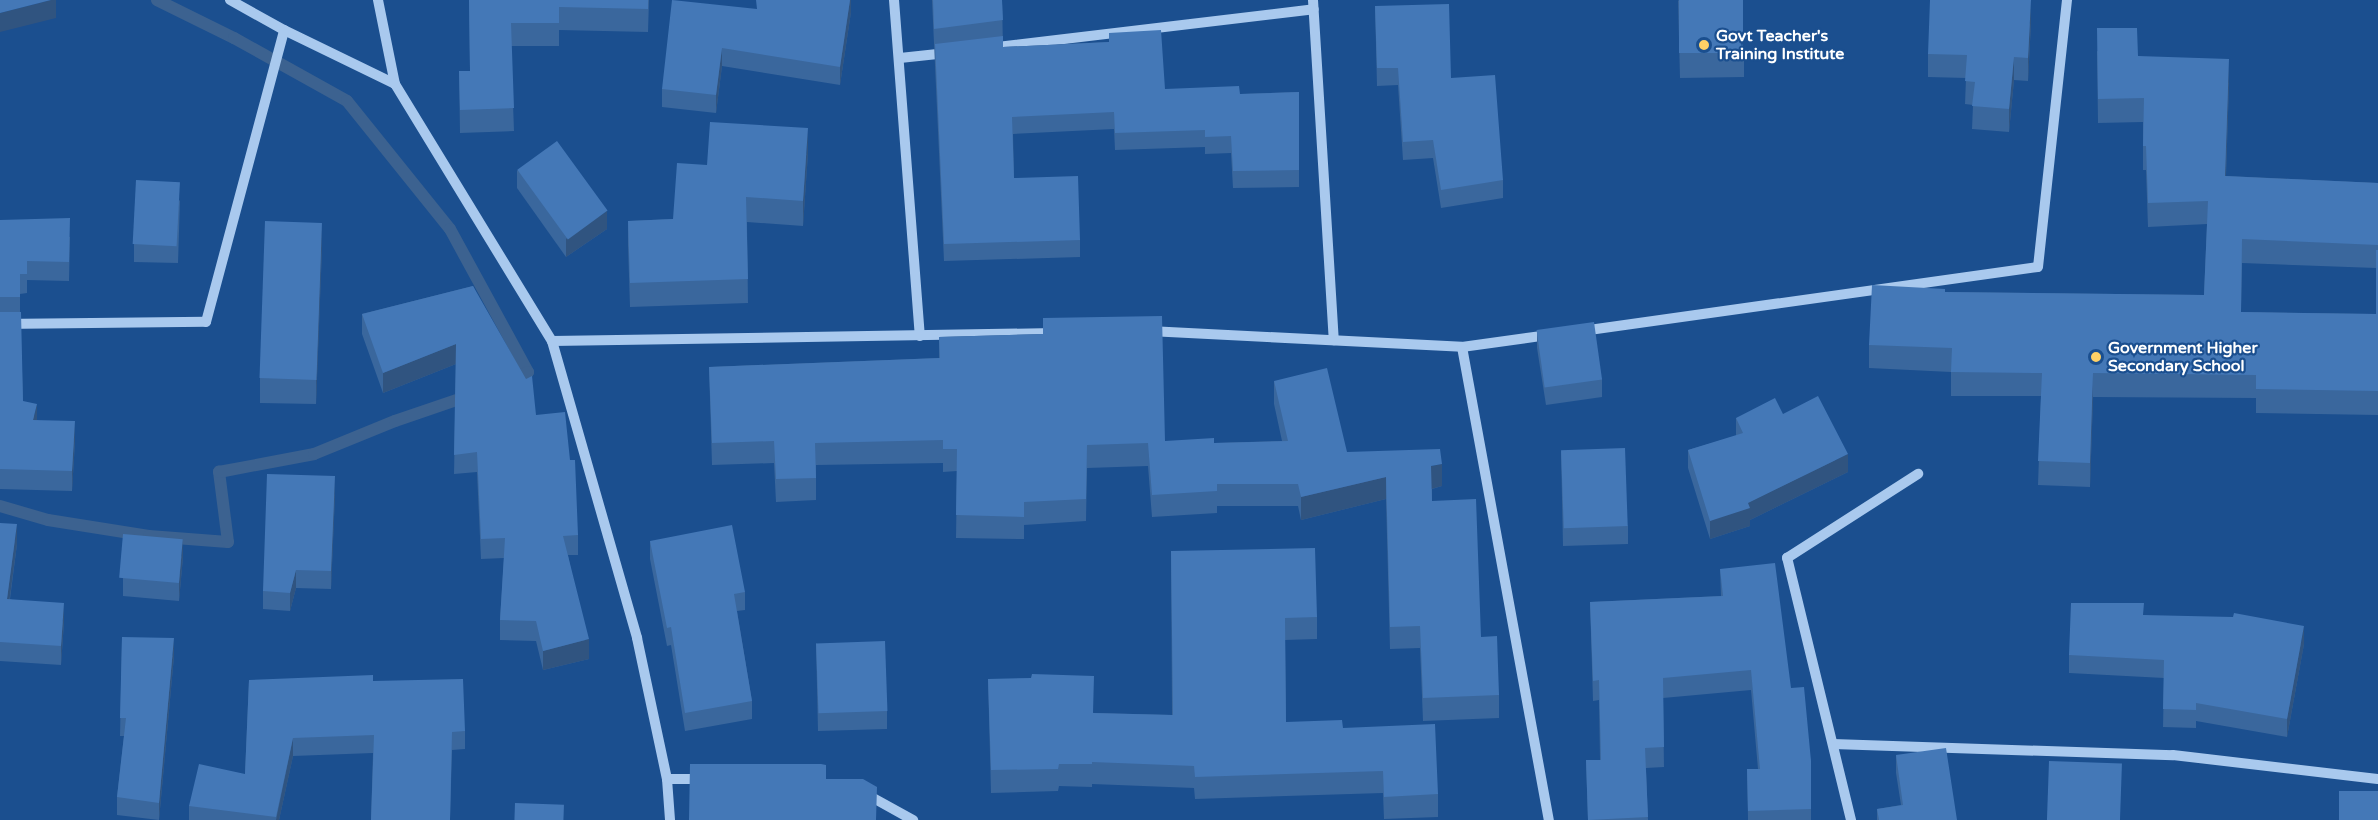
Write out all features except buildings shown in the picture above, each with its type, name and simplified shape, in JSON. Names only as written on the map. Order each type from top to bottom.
[{"type":"street","points":[[230,0],[284,30],[395,84]]},
{"type":"street","points":[[378,0],[395,84],[552,341],[637,638],[667,779],[670,820]]},
{"type":"street","points":[[894,0],[920,336]]},
{"type":"street","points":[[1568,333],[2038,267],[2067,0]]},
{"type":"street","points":[[982,49],[1314,5],[1334,340]]},
{"type":"street","points":[[0,324],[206,322],[284,30]]},
{"type":"street","points":[[900,58],[959,51]]},
{"type":"street","points":[[1143,332],[1178,331],[1462,348],[1556,334]]},
{"type":"street","points":[[552,341],[1072,333]]},
{"type":"street","points":[[1462,348],[1549,820]]},
{"type":"street","points":[[1851,820],[1787,558],[1918,474]]},
{"type":"street","points":[[1833,744],[2173,755],[2378,778]]},
{"type":"street","points":[[667,779],[714,779]]},
{"type":"street","points":[[854,788],[913,820]]},
{"type":"waterway","points":[[157,0],[234,38],[347,101],[450,229],[528,372],[510,380]]},
{"type":"waterway","points":[[0,506],[48,520],[149,536],[228,542],[219,472],[314,454],[395,421],[468,396]]},
{"type":"place","name":"Govt Teacher's Training Institute","points":[[1704,45]]},
{"type":"place","name":"Government Higher Secondary School","points":[[2096,357]]}]
